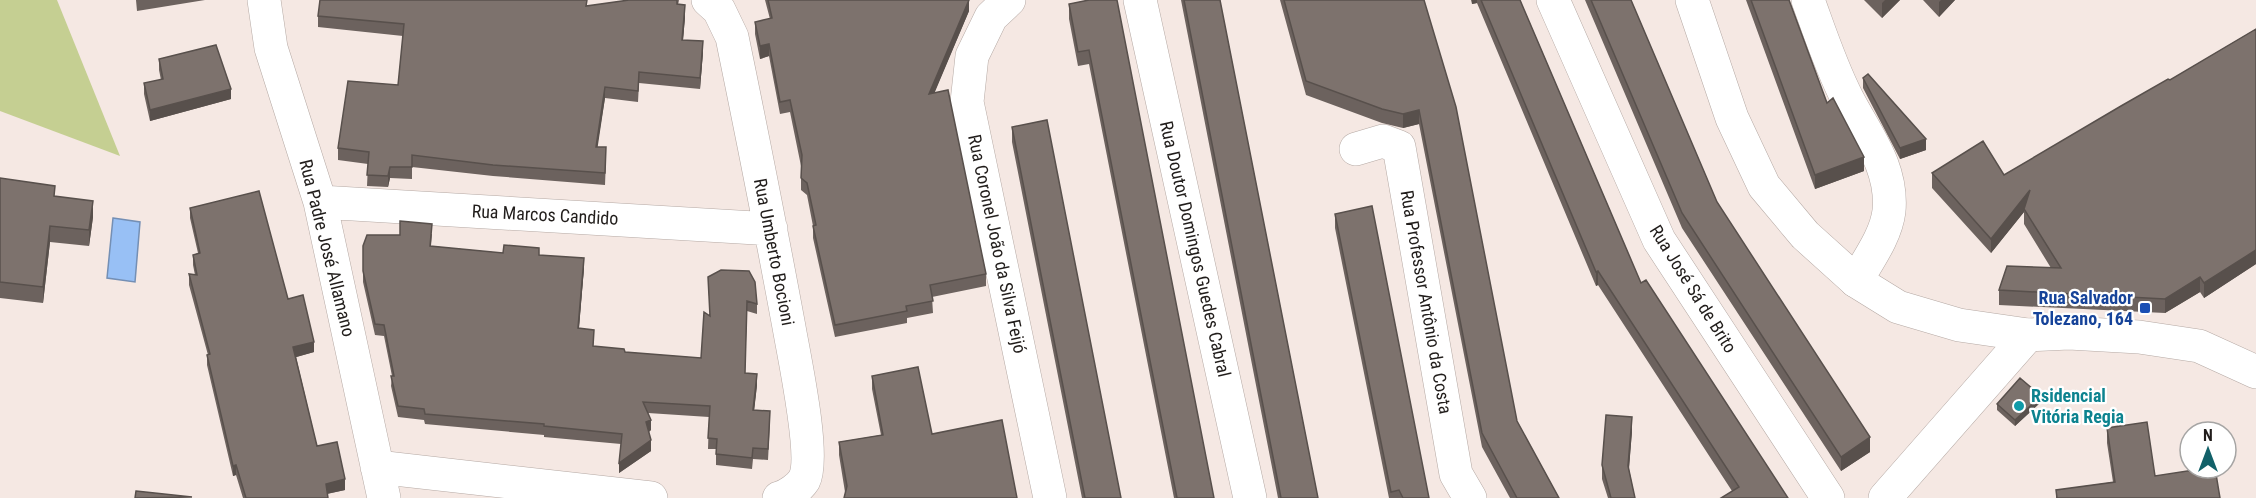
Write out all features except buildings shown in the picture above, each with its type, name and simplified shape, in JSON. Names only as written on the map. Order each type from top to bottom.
[{"type":"street","name":"Rua Padre José Allamano","points":[[264,0],[271,48],[320,201],[384,498]]},
{"type":"street","name":"Rua Umberto Bocioni","points":[[708,0],[719,9],[732,37],[771,229],[804,416],[807,459],[804,480],[787,496],[778,498]]},
{"type":"street","name":"Rua Coronel João da Silva Feijó","points":[[1009,0],[991,17],[972,56],[967,102],[1050,498]]},
{"type":"street","name":"Rua Doutor Domingos Guedes Cabral","points":[[1140,0],[1250,498]]},
{"type":"street","name":"Rua José Sá de Brito","points":[[1553,0],[1659,240],[1828,498]]},
{"type":"street","points":[[1692,0],[1732,118],[1764,186],[1804,235],[1856,281],[1898,307],[1959,325],[2028,335],[2069,333],[2139,337],[2199,345],[2256,372]]},
{"type":"street","points":[[1808,0],[1826,51],[1847,98],[1882,161],[1889,188],[1889,213],[1881,237],[1856,281]]},
{"type":"street","name":"Rua Professor Antônio da Costa","points":[[1356,149],[1383,141],[1399,147],[1456,474],[1470,498]]},
{"type":"street","name":"Rua Marcos Candido","points":[[320,201],[771,229]]},
{"type":"street","points":[[1885,498],[2028,335]]},
{"type":"street","points":[[377,466],[651,498]]},
{"type":"green space","points":[[0,0],[57,0],[120,156],[0,111]]},
{"type":"water","points":[[113,218],[140,222],[135,282],[107,278]]},
{"type":"place","name":"Rua Salvador Tolezano, 164","points":[[2145,308]]},
{"type":"place","name":"Rsidencial Vitória Regia","points":[[2019,406]]}]
